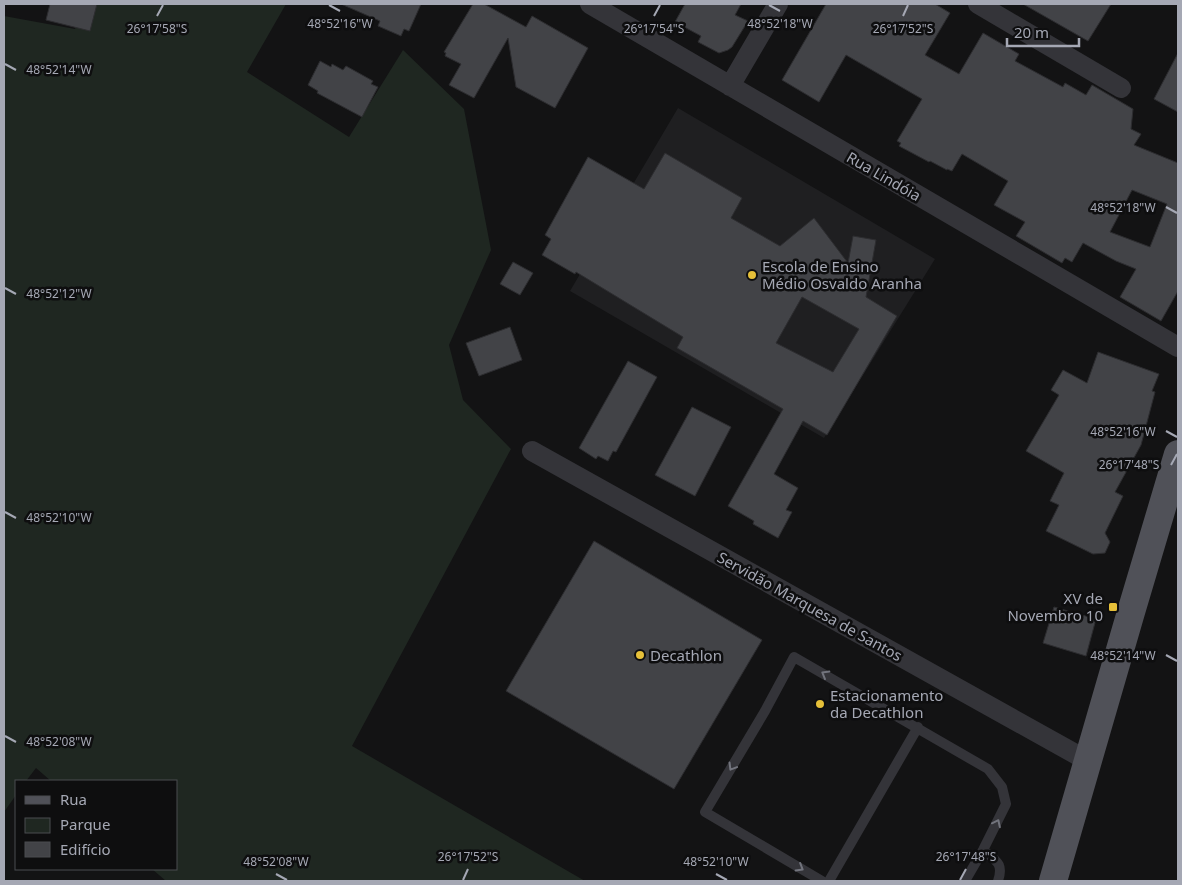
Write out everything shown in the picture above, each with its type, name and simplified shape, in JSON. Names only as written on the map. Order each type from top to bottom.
[{"type":"main road","points":[[1057,880],[1088,761],[1178,454]]},
{"type":"street","name":"Rua Lindóia","points":[[590,4],[1178,347]]},
{"type":"street","points":[[730,86],[778,4]]},
{"type":"street","points":[[978,4],[1121,88]]},
{"type":"street","name":"Servidão Marquesa de Santos","points":[[532,451],[1088,761]]},
{"type":"lane","points":[[822,881],[705,812],[765,711],[794,657],[988,769],[1002,787],[1006,804],[965,881]]},
{"type":"lane","points":[[829,881],[918,727]]},
{"type":"lane","points":[[983,850],[1000,864],[1001,872],[998,881]]},
{"type":"shaded area","name":"Escola de Ensino Médio Osvaldo Aranha","points":[[678,108],[935,259],[824,438],[570,291]]},
{"type":"green space","points":[[86,4],[286,4],[247,72],[349,137],[403,50],[464,109],[491,250],[449,345],[463,400],[511,449],[352,746],[585,881],[166,881],[153,870],[178,870],[178,780],[50,780],[36,768],[27,780],[15,780],[15,796],[4,812],[4,16],[75,29]]},
{"type":"building","points":[[50,4],[97,4],[90,31],[46,20]]},
{"type":"building","points":[[341,4],[421,4],[409,31],[404,29],[401,36],[378,26],[380,21]]},
{"type":"building","points":[[473,4],[484,4],[526,27],[532,16],[588,48],[555,108],[516,87],[508,38],[474,98],[449,85],[461,64],[445,56],[446,53],[444,52]]},
{"type":"building","points":[[685,4],[741,4],[735,15],[748,21],[732,47],[719,53],[698,42],[701,36],[675,22]]},
{"type":"building","points":[[826,4],[935,4],[950,13],[925,55],[959,74],[983,33],[1019,54],[1015,61],[1063,87],[1065,83],[1086,95],[1092,85],[1133,109],[1131,129],[1141,134],[1134,145],[1178,163],[1178,291],[1161,321],[1120,297],[1136,269],[1116,261],[1083,243],[1072,262],[1065,258],[1062,263],[1016,236],[1025,222],[994,205],[1008,181],[962,154],[952,171],[929,162],[899,146],[901,143],[897,141],[922,99],[846,55],[819,102],[782,80]],"holes":[[[1132,190],[1167,204],[1150,247],[1110,232]]]},
{"type":"building","points":[[1023,4],[1111,4],[1088,41]]},
{"type":"building","points":[[1178,53],[1178,112],[1154,99]]},
{"type":"building","points":[[320,61],[331,67],[332,64],[343,70],[346,66],[373,81],[371,84],[378,87],[362,117],[317,93],[318,91],[308,85]]},
{"type":"building","name":"Escola de Ensino Médio Osvaldo Aranha","points":[[665,153],[742,198],[731,218],[780,246],[814,218],[848,263],[853,236],[876,240],[866,297],[897,316],[827,435],[803,421],[774,474],[798,488],[786,510],[792,512],[778,538],[753,524],[754,521],[728,506],[783,409],[677,348],[683,337],[576,272],[575,274],[542,255],[551,239],[545,235],[588,157],[644,189]],"holes":[[[802,297],[859,329],[833,372],[776,343]]]},
{"type":"building","points":[[513,262],[533,273],[520,295],[500,284]]},
{"type":"building","points":[[510,327],[522,360],[479,376],[466,343]]},
{"type":"building","points":[[1098,352],[1159,374],[1152,391],[1155,392],[1141,445],[1115,492],[1123,496],[1105,533],[1110,542],[1105,553],[1093,554],[1046,531],[1059,505],[1050,501],[1064,473],[1026,451],[1059,395],[1051,390],[1063,370],[1087,383]]},
{"type":"building","points":[[628,361],[657,377],[616,452],[613,451],[608,461],[598,456],[596,459],[579,448]]},
{"type":"building","points":[[692,407],[731,427],[695,496],[655,475]]},
{"type":"building","name":"Decathlon","points":[[594,541],[762,640],[674,789],[506,691]]},
{"type":"building","points":[[1054,607],[1096,619],[1086,656],[1043,643]]},
{"type":"place","name":"Escola de Ensino Médio Osvaldo Aranha","points":[[752,275]]},
{"type":"place","name":"XV de Novembro 10","points":[[1113,607]]},
{"type":"place","name":"Decathlon","points":[[640,655]]},
{"type":"place","name":"Estacionamento da Decathlon","points":[[820,704]]}]
